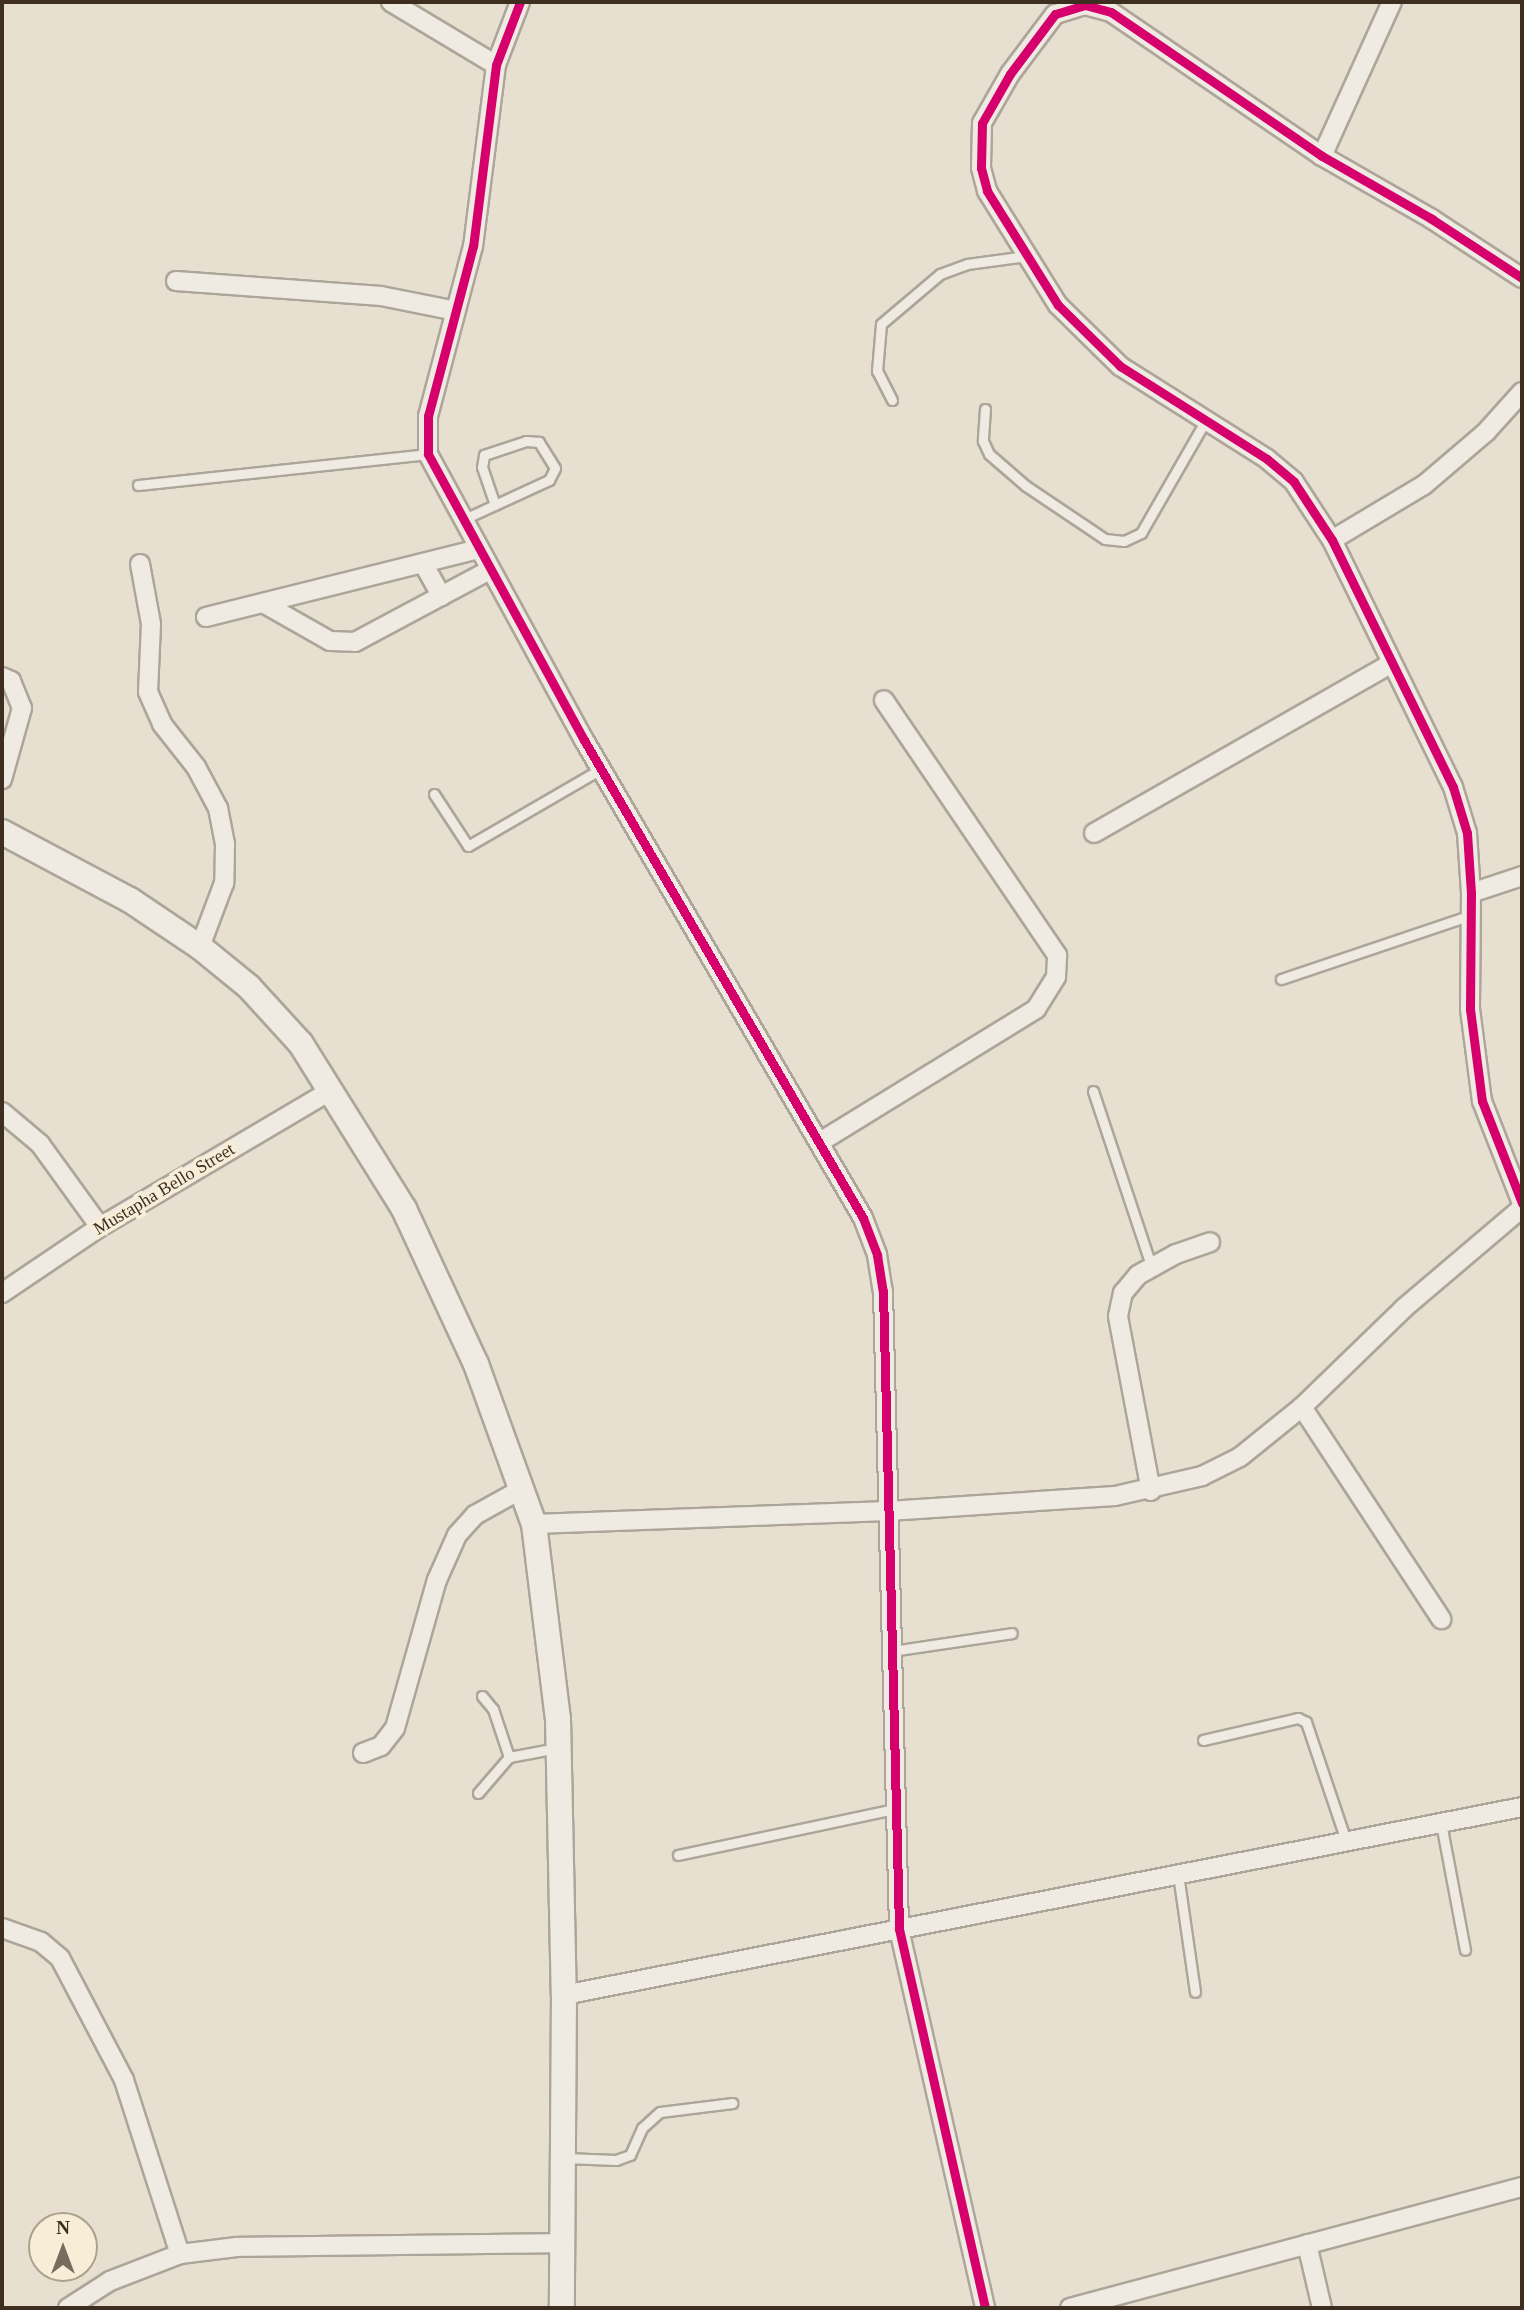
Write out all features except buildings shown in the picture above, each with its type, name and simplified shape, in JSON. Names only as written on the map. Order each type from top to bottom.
[{"type":"street","points":[[391,2],[496,65]]},
{"type":"street","points":[[520,2],[496,65],[473,246],[428,416],[428,454],[601,769],[863,1218],[877,1255],[883,1291],[899,1930],[985,2308]]},
{"type":"street","points":[[1322,156],[1392,2]]},
{"type":"street","points":[[534,1524],[888,1511],[1151,1490],[1202,1476],[1240,1457],[1302,1406],[1404,1308],[1522,1206],[1482,1101],[1470,1009],[1472,893],[1467,833],[1453,787],[1332,540],[1294,482],[1206,420],[1120,366],[1058,305],[987,191],[981,168],[982,123],[1044,24],[1071,7],[1111,12],[1322,156],[1432,219],[1522,278]]},
{"type":"street","points":[[176,281],[381,296],[456,311]]},
{"type":"street","points":[[1332,540],[1424,485],[1486,432],[1522,392]]},
{"type":"street","points":[[206,617],[478,549]]},
{"type":"street","points":[[423,563],[441,596]]},
{"type":"street","points":[[140,564],[151,624],[148,692],[162,724],[196,767],[218,807],[225,844],[224,883],[200,947]]},
{"type":"street","points":[[263,603],[331,641],[355,642],[490,570]]},
{"type":"street","points":[[1094,833],[1390,663]]},
{"type":"street","points":[[2,677],[11,681],[22,708],[2,779]]},
{"type":"street","points":[[820,1142],[1036,1009],[1056,977],[1057,955],[884,700]]},
{"type":"street","points":[[2,832],[130,900],[200,947],[249,987],[301,1044],[404,1209],[475,1364],[534,1524],[559,1748],[564,1995],[562,2308]]},
{"type":"street","points":[[1472,893],[1522,876]]},
{"type":"street","name":"Mustapha Bello Street","points":[[2,1293],[100,1227],[330,1091]]},
{"type":"street","points":[[2,1112],[40,1144],[100,1227]]},
{"type":"street","points":[[1151,1490],[1118,1316],[1123,1293],[1152,1268],[1210,1242]]},
{"type":"street","points":[[1302,1406],[1441,1619]]},
{"type":"street","points":[[363,1753],[381,1746],[395,1728],[437,1580],[457,1535],[475,1515],[522,1489]]},
{"type":"street","points":[[564,1995],[1522,1807]]},
{"type":"street","points":[[2,1928],[41,1942],[60,1958],[124,2080],[180,2254]]},
{"type":"street","points":[[1070,2308],[1522,2188]]},
{"type":"street","points":[[68,2308],[110,2281],[180,2254],[237,2247],[563,2243]]},
{"type":"street","points":[[1307,2244],[1322,2308]]},
{"type":"lane","points":[[892,400],[877,371],[881,324],[940,274],[967,264],[1026,256]]},
{"type":"lane","points":[[985,409],[982,428],[989,454],[1026,486],[1105,539],[1124,541],[1141,533],[1206,420]]},
{"type":"lane","points":[[462,520],[495,505],[555,474],[539,442],[526,440],[484,455],[482,467],[495,505]]},
{"type":"lane","points":[[138,485],[428,454]]},
{"type":"lane","points":[[434,794],[468,846],[601,769]]},
{"type":"lane","points":[[1281,979],[1471,915]]},
{"type":"lane","points":[[1093,1091],[1152,1268]]},
{"type":"lane","points":[[892,1651],[1012,1633]]},
{"type":"lane","points":[[482,1696],[493,1709],[509,1757]]},
{"type":"lane","points":[[1203,1740],[1298,1718],[1306,1722],[1346,1841]]},
{"type":"lane","points":[[478,1793],[509,1757],[559,1748]]},
{"type":"lane","points":[[678,1855],[895,1809]]},
{"type":"lane","points":[[1441,1823],[1465,1950]]},
{"type":"lane","points":[[1178,1874],[1195,1992]]},
{"type":"lane","points":[[564,2158],[616,2160],[630,2155],[642,2128],[660,2112],[732,2103]]},
{"type":"cycle path","points":[[520,2],[496,65],[473,246],[428,416],[428,454],[584,740],[863,1218],[877,1255],[883,1291],[899,1929],[985,2308]]},
{"type":"cycle path","points":[[1522,278],[1432,219],[1322,156],[1111,12],[1085,5],[1055,14],[1010,74],[982,123],[981,168],[987,191],[1058,305],[1120,366],[1267,459],[1294,482],[1332,540],[1453,787],[1467,833],[1471,893],[1470,1009],[1482,1101],[1522,1203]]}]
